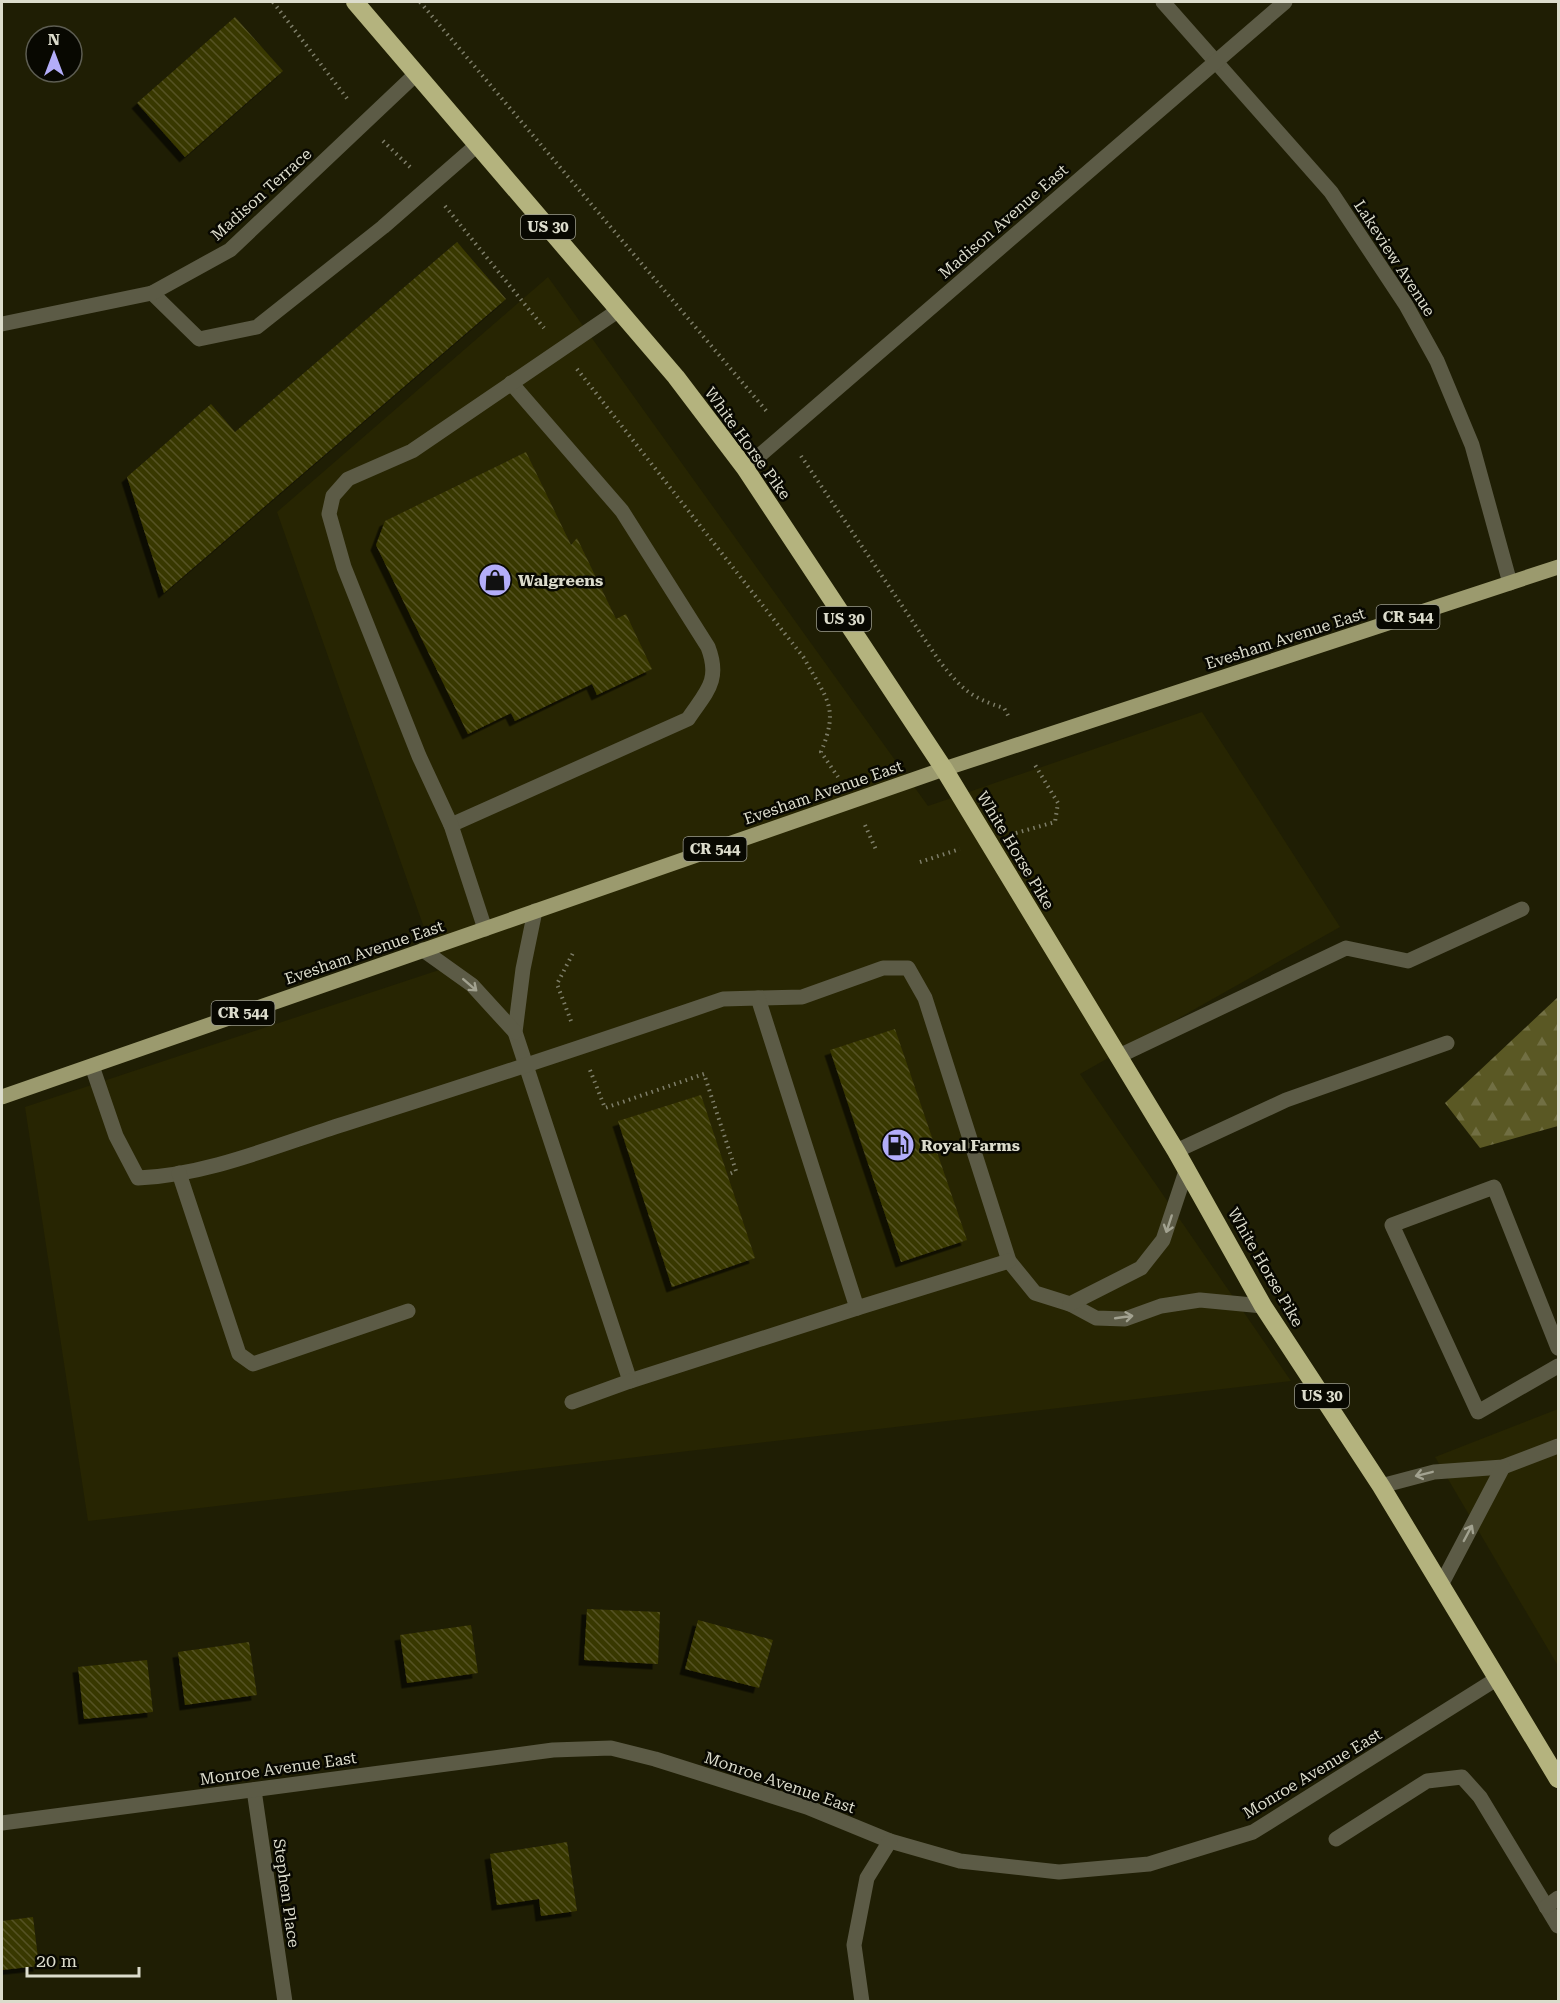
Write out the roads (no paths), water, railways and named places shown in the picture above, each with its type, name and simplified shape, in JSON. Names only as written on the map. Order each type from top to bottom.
[{"type":"highway","name":"White Horse Pike","points":[[355,2],[676,376],[744,468],[944,769],[1187,1168],[1263,1306],[1381,1486],[1558,1779]]},
{"type":"main road","name":"Evesham Avenue East","points":[[2,1097],[944,769],[1558,567]]},
{"type":"street","name":"Lakeview Avenue","points":[[1163,2],[1331,192],[1412,314],[1437,361],[1472,446],[1510,583]]},
{"type":"street","name":"Madison Avenue East","points":[[744,468],[1285,2]]},
{"type":"street","name":"Madison Terrace","points":[[2,324],[152,293],[230,250],[416,74]]},
{"type":"street","points":[[152,293],[198,339],[257,327],[477,145]]},
{"type":"street","points":[[485,929],[451,825],[419,756],[344,567],[329,514],[333,496],[348,479],[412,450],[619,310]]},
{"type":"street","points":[[451,825],[688,719],[711,685],[715,664],[703,639],[622,511],[511,383]]},
{"type":"street","points":[[1119,1056],[1346,948],[1408,962],[1522,909]]},
{"type":"street","points":[[535,911],[523,969],[515,1032],[630,1381]]},
{"type":"street","points":[[423,950],[471,985],[515,1032]]},
{"type":"street","points":[[92,1066],[116,1136],[138,1178],[179,1173],[218,1164],[525,1067],[723,999],[802,997],[883,968],[908,968],[925,998],[1009,1261],[1035,1293],[1070,1304],[1096,1318],[1125,1319],[1161,1306],[1200,1300],[1263,1306]]},
{"type":"street","points":[[758,998],[857,1308]]},
{"type":"street","points":[[1176,1151],[1286,1100],[1447,1043]]},
{"type":"street","points":[[1070,1304],[1141,1268],[1163,1240],[1187,1168]]},
{"type":"street","points":[[179,1173],[239,1354],[253,1364],[408,1311]]},
{"type":"street","points":[[1558,1348],[1494,1186],[1392,1225],[1478,1412],[1558,1366]]},
{"type":"street","points":[[572,1402],[630,1381],[1009,1261]]},
{"type":"street","points":[[1381,1486],[1434,1472],[1503,1467],[1558,1446]]},
{"type":"street","points":[[1441,1585],[1503,1467]]},
{"type":"street","name":"Monroe Avenue East","points":[[2,1823],[553,1750],[611,1748],[655,1759],[807,1807],[890,1841],[960,1861],[1059,1872],[1149,1864],[1253,1832],[1498,1678]]},
{"type":"street","points":[[1336,1839],[1427,1781],[1462,1777],[1480,1797],[1552,1902],[1558,1926]]},
{"type":"street","name":"Stephen Place","points":[[254,1790],[285,2001]]},
{"type":"street","points":[[862,2001],[854,1945],[867,1878],[890,1841]]},
{"type":"place","name":"Walgreens","points":[[495,580]]},
{"type":"place","name":"Royal Farms","points":[[898,1145]]}]
